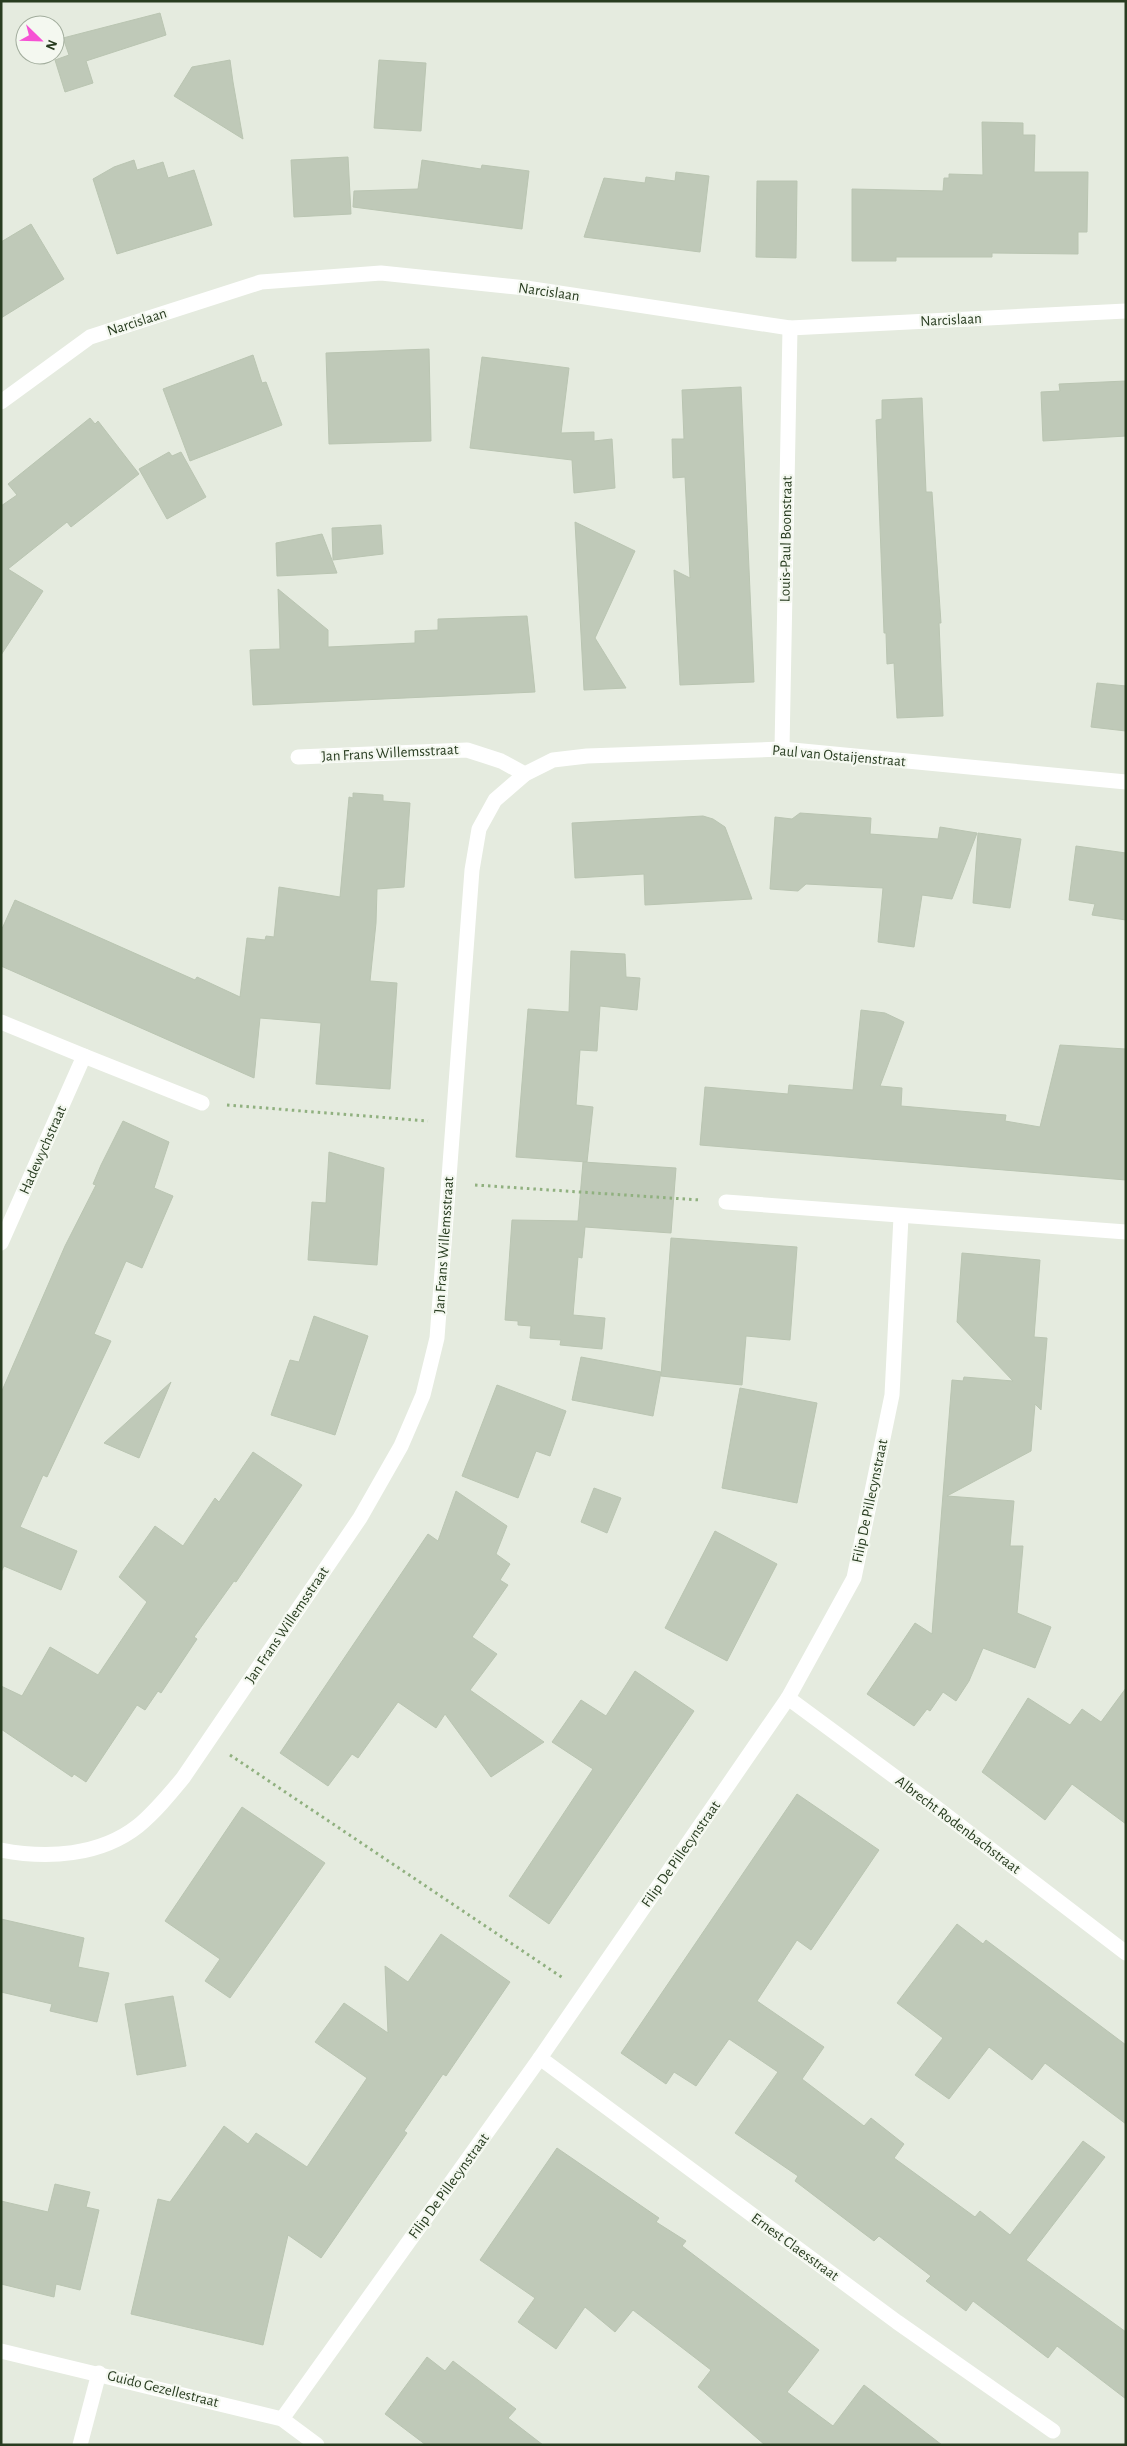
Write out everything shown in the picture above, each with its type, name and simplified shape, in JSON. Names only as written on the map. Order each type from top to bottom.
[{"type":"street","name":"Narcislaan","points":[[1,402],[90,337],[261,282],[381,273],[526,288],[790,328],[1126,311]]},
{"type":"street","name":"Louis-Paul Boonstraat","points":[[782,749],[790,328]]},
{"type":"street","name":"Paul van Ostaijenstraat","points":[[524,774],[553,760],[587,756],[782,749],[1126,782]]},
{"type":"street","name":"Jan Frans Willemsstraat","points":[[1,1850],[29,1855],[55,1855],[93,1849],[136,1828],[154,1812],[183,1778],[360,1518],[405,1438],[423,1396],[436,1338],[472,870],[479,828],[495,800],[524,774],[501,761],[467,750],[298,757]]},
{"type":"street","points":[[1,1022],[202,1103]]},
{"type":"street","name":"Hadewychstraat","points":[[1,1243],[84,1056]]},
{"type":"street","points":[[726,1202],[901,1217],[1126,1232]]},
{"type":"street","name":"Filip De Pillecynstraat","points":[[282,2419],[540,2058],[788,1698],[854,1578],[892,1395],[901,1217]]},
{"type":"street","name":"Albrecht Rodenbachstraat","points":[[788,1698],[921,1796],[1126,1953]]},
{"type":"street","name":"Ernest Claesstraat","points":[[540,2058],[897,2322],[1053,2431]]},
{"type":"street","name":"Guido Gezellestraat","points":[[1,2351],[98,2372],[282,2419],[318,2445]]},
{"type":"street","points":[[80,2445],[98,2372]]},
{"type":"path","points":[[202,1103],[453,1123]]},
{"type":"path","points":[[449,1184],[726,1202]]},
{"type":"path","points":[[209,1739],[585,1993]]},
{"type":"building","points":[[160,13],[166,35],[86,61],[93,83],[65,92],[57,65],[65,65],[65,56],[69,55],[65,37]]},
{"type":"building","points":[[230,60],[243,139],[174,96],[192,67]]},
{"type":"building","points":[[379,60],[426,63],[421,131],[374,128]]},
{"type":"building","points":[[982,122],[1023,123],[1023,135],[1035,135],[1034,172],[1088,172],[1087,232],[1078,232],[1078,254],[992,253],[992,257],[896,257],[896,261],[852,261],[852,189],[943,191],[944,178],[949,178],[949,174],[983,175]]},
{"type":"building","points":[[348,157],[351,214],[294,217],[291,160]]},
{"type":"building","points":[[134,160],[137,170],[163,162],[168,178],[194,170],[212,225],[117,254],[93,179],[114,167]]},
{"type":"building","points":[[422,160],[481,169],[482,165],[529,171],[522,229],[353,207],[354,191],[418,189]]},
{"type":"building","points":[[676,172],[709,176],[700,252],[584,237],[604,178],[645,183],[646,177],[675,181]]},
{"type":"building","points":[[757,181],[797,181],[796,258],[756,257]]},
{"type":"building","points":[[31,224],[64,279],[1,318],[1,242]]},
{"type":"building","points":[[429,349],[431,441],[329,444],[326,353]]},
{"type":"building","points":[[253,355],[262,383],[266,382],[282,425],[190,461],[163,389]]},
{"type":"building","points":[[482,357],[569,368],[561,433],[594,432],[594,441],[612,439],[615,488],[574,493],[572,460],[470,448]]},
{"type":"building","points":[[1126,381],[1126,436],[1043,441],[1041,392],[1060,391],[1059,384]]},
{"type":"building","points":[[741,387],[754,682],[680,685],[674,570],[690,578],[685,477],[673,478],[672,439],[684,439],[682,390]]},
{"type":"building","points":[[922,398],[926,492],[932,492],[941,623],[939,623],[943,716],[897,718],[894,663],[887,664],[886,633],[884,633],[876,420],[882,419],[882,400]]},
{"type":"building","points":[[90,418],[95,424],[98,421],[139,474],[71,527],[67,522],[8,569],[43,591],[1,655],[1,506],[17,495],[8,484]]},
{"type":"building","points":[[169,452],[172,456],[181,452],[206,497],[167,519],[139,469]]},
{"type":"building","points":[[575,522],[635,551],[595,638],[626,688],[584,690]]},
{"type":"building","points":[[381,525],[383,554],[333,560],[332,528]]},
{"type":"building","points":[[322,534],[337,573],[277,576],[276,543]]},
{"type":"building","points":[[278,589],[328,630],[328,647],[415,643],[415,631],[438,630],[438,619],[527,616],[535,692],[253,705],[250,650],[280,649]]},
{"type":"building","points":[[1097,683],[1126,686],[1126,731],[1091,727]]},
{"type":"building","points":[[353,793],[383,795],[383,801],[410,803],[404,887],[377,889],[376,923],[370,981],[397,983],[390,1089],[316,1084],[321,1023],[260,1018],[254,1078],[1,966],[1,931],[15,900],[195,980],[197,977],[240,997],[247,938],[265,940],[266,936],[274,937],[279,887],[340,897],[349,797],[353,798]]},
{"type":"building","points":[[800,813],[871,818],[870,834],[938,839],[940,827],[977,833],[952,899],[922,895],[914,947],[878,942],[883,888],[806,884],[798,891],[770,889],[775,817],[792,819]]},
{"type":"building","points":[[703,816],[713,819],[725,827],[752,899],[645,905],[644,874],[575,878],[572,823]]},
{"type":"building","points":[[978,833],[1021,839],[1010,908],[973,903]]},
{"type":"building","points":[[1076,846],[1126,853],[1126,920],[1092,915],[1095,904],[1069,900]]},
{"type":"building","points":[[571,951],[625,954],[626,977],[640,978],[637,1010],[600,1006],[597,1051],[580,1050],[576,1105],[593,1107],[587,1162],[516,1157],[528,1009],[569,1012]]},
{"type":"building","points":[[861,1010],[885,1013],[904,1022],[880,1086],[902,1088],[901,1106],[1006,1115],[1005,1121],[1040,1127],[1060,1045],[1126,1049],[1126,1180],[700,1145],[705,1087],[788,1094],[789,1085],[853,1090]]},
{"type":"building","points":[[123,1121],[169,1142],[154,1188],[173,1196],[142,1268],[126,1261],[94,1334],[111,1341],[47,1477],[43,1475],[20,1527],[77,1551],[61,1590],[4,1566],[1,1572],[1,1393],[65,1246],[96,1185],[93,1184],[101,1165]]},
{"type":"building","points":[[329,1152],[384,1168],[377,1265],[308,1260],[312,1202],[326,1203]]},
{"type":"building","points":[[583,1162],[676,1168],[671,1233],[585,1227],[582,1258],[578,1257],[573,1315],[605,1318],[602,1349],[560,1345],[561,1340],[530,1338],[531,1326],[518,1325],[518,1321],[505,1320],[512,1220],[578,1221]]},
{"type":"building","points":[[671,1238],[797,1247],[790,1340],[746,1336],[742,1385],[661,1376]]},
{"type":"building","points":[[962,1253],[1040,1260],[1034,1337],[1047,1338],[1041,1410],[1035,1404],[1031,1451],[947,1496],[1014,1501],[1010,1546],[1023,1546],[1017,1613],[1051,1627],[1035,1668],[983,1648],[969,1681],[956,1701],[943,1692],[930,1711],[927,1709],[914,1726],[867,1694],[915,1623],[932,1634],[952,1380],[963,1381],[964,1377],[1013,1381],[957,1322]]},
{"type":"building","points":[[314,1316],[368,1336],[335,1435],[271,1415],[290,1360],[299,1362]]},
{"type":"building","points":[[581,1357],[661,1372],[653,1416],[572,1400]]},
{"type":"building","points":[[171,1382],[139,1458],[104,1443]]},
{"type":"building","points":[[497,1385],[566,1411],[550,1456],[536,1451],[518,1498],[462,1476]]},
{"type":"building","points":[[740,1388],[817,1403],[797,1503],[722,1488]]},
{"type":"building","points":[[253,1452],[302,1485],[236,1582],[234,1581],[194,1637],[197,1639],[161,1693],[158,1691],[145,1710],[137,1705],[86,1782],[74,1774],[72,1777],[1,1729],[1,1686],[22,1696],[50,1647],[98,1675],[147,1602],[119,1577],[155,1526],[183,1546],[215,1498],[219,1502]]},
{"type":"building","points":[[594,1488],[621,1498],[607,1533],[581,1522]]},
{"type":"building","points":[[456,1491],[507,1526],[496,1554],[510,1564],[500,1580],[508,1585],[472,1637],[497,1654],[470,1690],[544,1742],[491,1777],[445,1714],[436,1728],[398,1702],[358,1758],[352,1754],[328,1786],[280,1753],[428,1534],[438,1541]]},
{"type":"building","points":[[715,1531],[777,1564],[727,1661],[665,1628]]},
{"type":"building","points":[[635,1671],[694,1711],[549,1924],[509,1896],[593,1769],[552,1742],[581,1700],[606,1716]]},
{"type":"building","points":[[1126,1688],[1126,1824],[1072,1784],[1045,1820],[982,1772],[1028,1698],[1070,1725],[1082,1709],[1101,1722]]},
{"type":"building","points":[[797,1794],[879,1850],[811,1950],[797,1940],[757,2001],[824,2047],[802,2079],[864,2126],[871,2118],[904,2144],[894,2158],[975,2217],[980,2211],[1010,2235],[1083,2141],[1105,2157],[1026,2260],[1126,2332],[1126,2399],[1057,2346],[1048,2358],[973,2301],[966,2311],[926,2281],[931,2276],[879,2236],[874,2241],[795,2181],[798,2176],[735,2133],[778,2072],[729,2039],[696,2086],[674,2072],[666,2084],[621,2053]]},
{"type":"building","points":[[242,1807],[325,1863],[230,1998],[205,1981],[220,1959],[165,1921]]},
{"type":"building","points":[[1,1919],[84,1938],[78,1967],[109,1973],[97,2022],[50,2011],[52,2004],[1,1992]]},
{"type":"building","points":[[957,1924],[983,1944],[986,1940],[1126,2045],[1126,2124],[1045,2063],[1032,2080],[989,2047],[949,2099],[915,2075],[943,2038],[897,2003]]},
{"type":"building","points":[[441,1934],[510,1982],[446,2076],[443,2074],[404,2131],[407,2133],[321,2258],[288,2235],[263,2345],[131,2314],[158,2199],[170,2202],[224,2126],[248,2144],[256,2133],[307,2167],[367,2078],[315,2042],[344,2003],[388,2033],[385,1966],[408,1982]]},
{"type":"building","points":[[173,1996],[186,2066],[137,2075],[125,2004]]},
{"type":"building","points":[[557,2148],[659,2218],[656,2222],[686,2241],[682,2246],[819,2350],[787,2392],[833,2426],[864,2385],[942,2445],[765,2445],[698,2387],[711,2370],[633,2310],[615,2332],[585,2307],[556,2349],[518,2322],[535,2298],[480,2260]]},
{"type":"building","points":[[55,2184],[90,2192],[86,2207],[99,2210],[80,2290],[56,2284],[54,2297],[1,2284],[1,2201],[48,2212]]},
{"type":"building","points":[[427,2357],[445,2371],[453,2361],[516,2409],[508,2418],[543,2445],[426,2445],[385,2414]]}]
